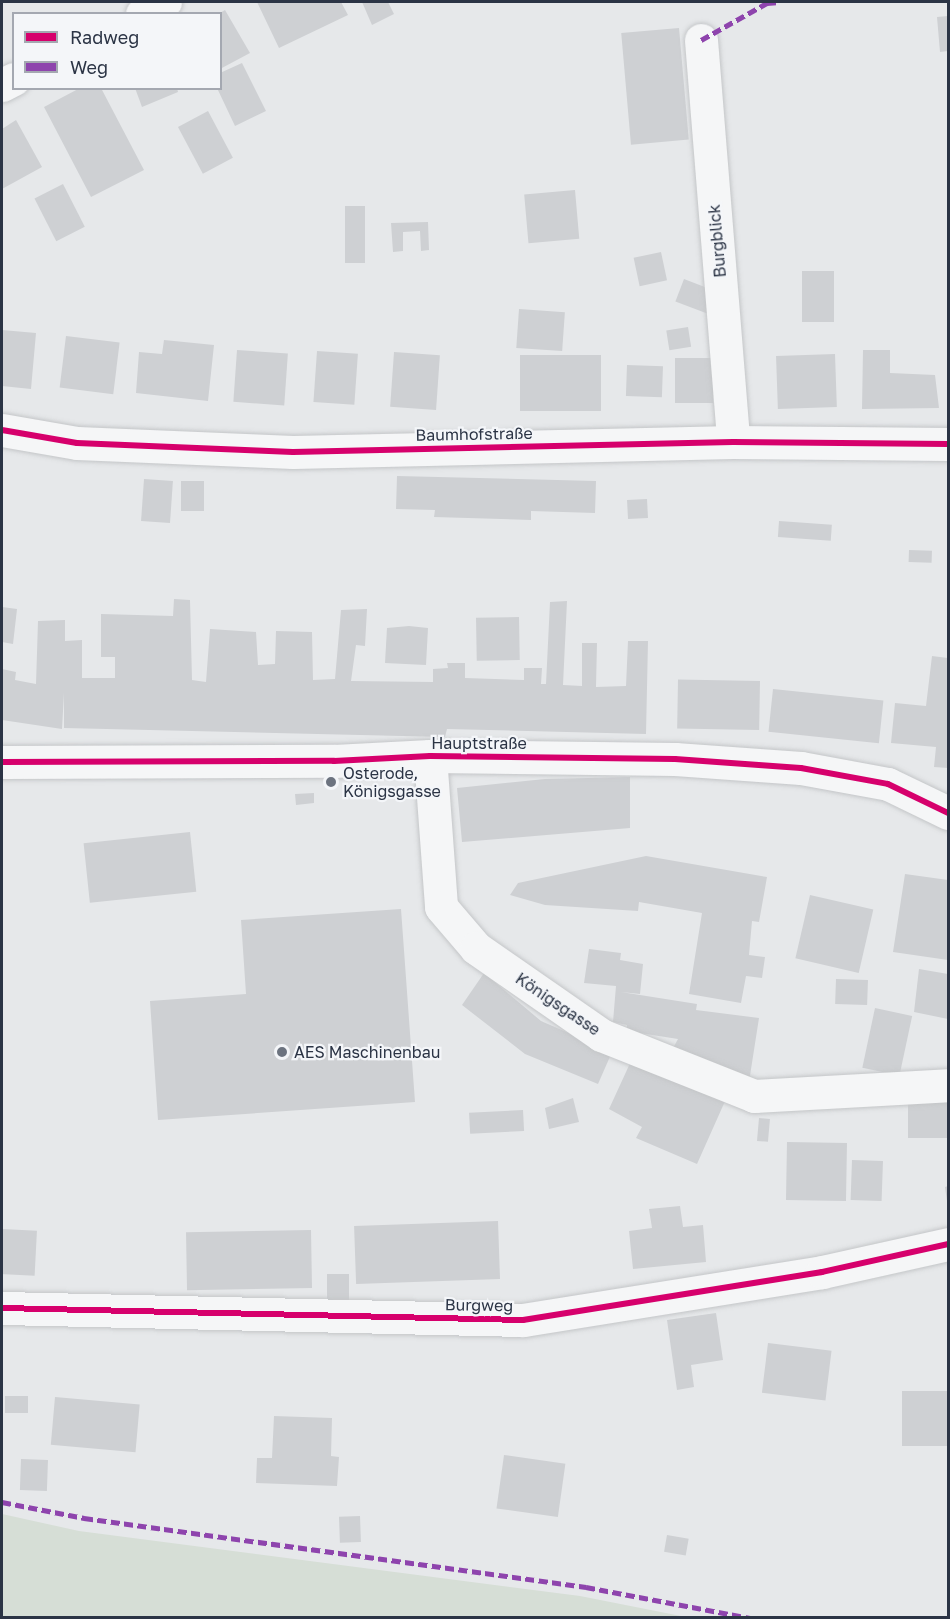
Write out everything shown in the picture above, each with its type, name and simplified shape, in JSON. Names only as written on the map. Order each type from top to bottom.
[{"type":"street","points":[[145,12],[165,2]]},
{"type":"street","name":"Burgblick","points":[[700,40],[733,442]]},
{"type":"street","name":"Baumhofstraße","points":[[2,430],[77,443],[293,452],[733,442],[948,444]]},
{"type":"street","name":"Hauptstraße","points":[[2,762],[334,760],[430,756],[675,759],[801,768],[888,784],[948,813]]},
{"type":"street","name":"Königsgasse","points":[[430,756],[441,907],[476,948],[601,1035],[754,1096],[948,1085]]},
{"type":"street","name":"Burgweg","points":[[2,1308],[523,1320],[822,1272],[948,1244]]},
{"type":"shaded area","points":[[2,1514],[79,1531],[580,1596],[686,1617],[2,1617]]},
{"type":"building","points":[[257,2],[341,2],[348,15],[279,48]]},
{"type":"building","points":[[362,2],[388,2],[394,14],[372,25]]},
{"type":"building","points":[[225,10],[250,53],[222,68],[222,12]]},
{"type":"building","points":[[948,16],[948,51],[940,52],[937,17]]},
{"type":"building","points":[[679,28],[689,140],[631,145],[621,33]]},
{"type":"building","points":[[242,63],[266,111],[235,126],[218,90],[222,90],[222,72]]},
{"type":"building","points":[[76,90],[102,90],[144,170],[91,197],[44,107]]},
{"type":"building","points":[[136,90],[178,90],[178,92],[142,107]]},
{"type":"building","points":[[208,111],[233,158],[203,174],[178,127]]},
{"type":"building","points":[[16,120],[42,167],[2,189],[2,129]]},
{"type":"building","points":[[63,184],[85,227],[56,241],[34,199]]},
{"type":"building","points":[[575,190],[579,239],[528,243],[524,194]]},
{"type":"building","points":[[345,206],[365,206],[365,263],[345,263]]},
{"type":"building","points":[[428,222],[429,250],[421,251],[420,231],[403,232],[403,251],[393,252],[391,223]]},
{"type":"building","points":[[661,252],[667,280],[640,286],[634,258]]},
{"type":"building","points":[[802,271],[834,271],[834,322],[802,322]]},
{"type":"building","points":[[684,279],[716,291],[707,314],[675,301]]},
{"type":"building","points":[[519,309],[565,312],[562,351],[516,348]]},
{"type":"building","points":[[688,327],[691,347],[669,350],[666,330]]},
{"type":"building","points":[[2,330],[36,333],[31,389],[2,386]]},
{"type":"building","points":[[66,336],[120,343],[113,394],[60,388]]},
{"type":"building","points":[[164,340],[214,345],[208,401],[136,393],[139,352],[162,354]]},
{"type":"building","points":[[237,350],[288,354],[284,405],[233,402]]},
{"type":"building","points":[[863,350],[890,350],[890,373],[935,375],[939,408],[862,409]]},
{"type":"building","points":[[317,351],[358,354],[354,405],[313,402]]},
{"type":"building","points":[[394,352],[440,355],[436,410],[390,407]]},
{"type":"building","points":[[835,354],[837,407],[778,409],[776,356]]},
{"type":"building","points":[[520,355],[601,355],[601,411],[520,411]]},
{"type":"building","points":[[675,358],[713,358],[713,403],[675,403]]},
{"type":"building","points":[[627,365],[663,366],[662,397],[626,396]]},
{"type":"building","points":[[397,476],[596,481],[595,513],[531,511],[531,520],[434,517],[435,510],[396,509]]},
{"type":"building","points":[[144,479],[173,481],[170,523],[141,521]]},
{"type":"building","points":[[181,481],[204,481],[204,511],[181,511]]},
{"type":"building","points":[[647,499],[648,518],[628,519],[627,500]]},
{"type":"building","points":[[779,521],[832,525],[831,541],[778,537]]},
{"type":"building","points":[[909,550],[932,551],[932,563],[909,562]]},
{"type":"building","points":[[174,599],[190,600],[192,680],[206,682],[210,629],[256,632],[258,665],[275,664],[276,631],[312,632],[313,680],[335,679],[341,610],[367,609],[365,646],[356,645],[351,681],[433,682],[433,669],[448,668],[447,663],[465,663],[465,678],[524,680],[524,668],[542,668],[541,684],[546,684],[550,602],[567,601],[563,685],[582,686],[582,643],[597,643],[596,687],[626,686],[628,641],[648,641],[646,734],[447,729],[445,737],[64,728],[64,693],[62,729],[2,720],[2,669],[16,672],[15,680],[36,684],[38,621],[65,620],[65,641],[82,640],[82,678],[115,678],[115,657],[101,657],[101,614],[173,616]]},
{"type":"building","points":[[2,607],[17,609],[13,644],[2,642]]},
{"type":"building","points":[[519,617],[520,660],[477,661],[476,618]]},
{"type":"building","points":[[409,626],[428,628],[426,665],[385,663],[387,628]]},
{"type":"building","points":[[932,656],[948,658],[948,768],[934,767],[936,747],[891,743],[895,703],[926,706]]},
{"type":"building","points":[[678,680],[760,681],[759,730],[677,729]]},
{"type":"building","points":[[773,689],[883,701],[879,743],[769,732]]},
{"type":"building","points":[[630,777],[630,828],[462,842],[457,788],[545,779]]},
{"type":"building","points":[[314,793],[314,803],[296,805],[295,794]]},
{"type":"building","points":[[190,832],[196,892],[90,903],[84,843]]},
{"type":"building","points":[[646,856],[767,877],[759,922],[752,921],[749,955],[765,957],[762,978],[746,976],[741,1003],[689,994],[702,913],[639,902],[638,911],[545,905],[510,895],[518,883]]},
{"type":"building","points":[[905,874],[948,880],[948,960],[893,952]]},
{"type":"building","points":[[810,895],[873,910],[859,973],[795,958]]},
{"type":"building","name":"AES Maschinenbau","points":[[401,909],[415,1102],[158,1120],[150,1001],[246,994],[241,920]]},
{"type":"building","points":[[589,949],[621,953],[620,960],[643,964],[640,994],[621,992],[697,1004],[696,1010],[759,1018],[749,1082],[671,1052],[678,1039],[627,1031],[627,1025],[613,1022],[616,986],[584,983]]},
{"type":"building","points":[[919,969],[948,974],[948,1019],[914,1012]]},
{"type":"building","points":[[484,973],[541,1021],[612,1052],[598,1084],[525,1054],[462,1005]]},
{"type":"building","points":[[836,979],[868,980],[867,1005],[835,1004]]},
{"type":"building","points":[[875,1008],[912,1016],[899,1076],[862,1068]]},
{"type":"building","points":[[632,1059],[726,1099],[697,1164],[636,1138],[642,1127],[609,1109]]},
{"type":"building","points":[[908,1097],[948,1097],[948,1138],[908,1138]]},
{"type":"building","points":[[573,1098],[579,1122],[549,1129],[545,1108]]},
{"type":"building","points":[[523,1110],[524,1131],[470,1134],[469,1113]]},
{"type":"building","points":[[759,1118],[770,1119],[768,1142],[757,1141]]},
{"type":"building","points":[[787,1142],[847,1143],[846,1201],[786,1200]]},
{"type":"building","points":[[852,1160],[883,1161],[882,1201],[851,1200]]},
{"type":"building","points":[[948,1186],[948,1201],[947,1201],[945,1187]]},
{"type":"building","points":[[680,1206],[683,1227],[703,1225],[706,1262],[633,1269],[629,1231],[652,1228],[649,1209]]},
{"type":"building","points":[[498,1221],[500,1279],[356,1284],[354,1226]]},
{"type":"building","points":[[2,1229],[37,1231],[35,1276],[2,1274]]},
{"type":"building","points":[[311,1230],[312,1288],[187,1290],[186,1232]]},
{"type":"building","points":[[327,1274],[349,1274],[349,1303],[327,1303]]},
{"type":"building","points":[[716,1313],[723,1360],[691,1365],[694,1387],[677,1390],[667,1320]]},
{"type":"building","points":[[768,1343],[832,1351],[825,1400],[762,1393]]},
{"type":"building","points":[[902,1391],[948,1391],[948,1446],[902,1446]]},
{"type":"building","points":[[5,1396],[28,1396],[28,1413],[5,1413]]},
{"type":"building","points":[[55,1397],[140,1404],[135,1452],[51,1445]]},
{"type":"building","points":[[274,1416],[332,1418],[331,1456],[339,1457],[337,1486],[256,1483],[257,1458],[272,1458]]},
{"type":"building","points":[[504,1455],[565,1464],[558,1517],[496,1508]]},
{"type":"building","points":[[21,1459],[48,1460],[47,1491],[20,1490]]},
{"type":"building","points":[[360,1516],[361,1542],[340,1543],[339,1517]]},
{"type":"building","points":[[667,1535],[689,1539],[686,1556],[664,1552]]},
{"type":"marked path","points":[[701,40],[767,3],[780,2]]},
{"type":"marked path","points":[[2,1502],[84,1518],[586,1587],[750,1618]]},
{"type":"cycle path","points":[[2,430],[77,443],[293,452],[733,442],[948,444]]},
{"type":"cycle path","points":[[2,762],[334,761],[430,756],[675,759],[801,768],[888,784],[948,813]]},
{"type":"cycle path","points":[[2,1308],[523,1320],[822,1272],[948,1244]]},
{"type":"place","name":"Osterode, Königsgasse","points":[[331,782]]},
{"type":"place","name":"AES Maschinenbau","points":[[282,1052]]}]
